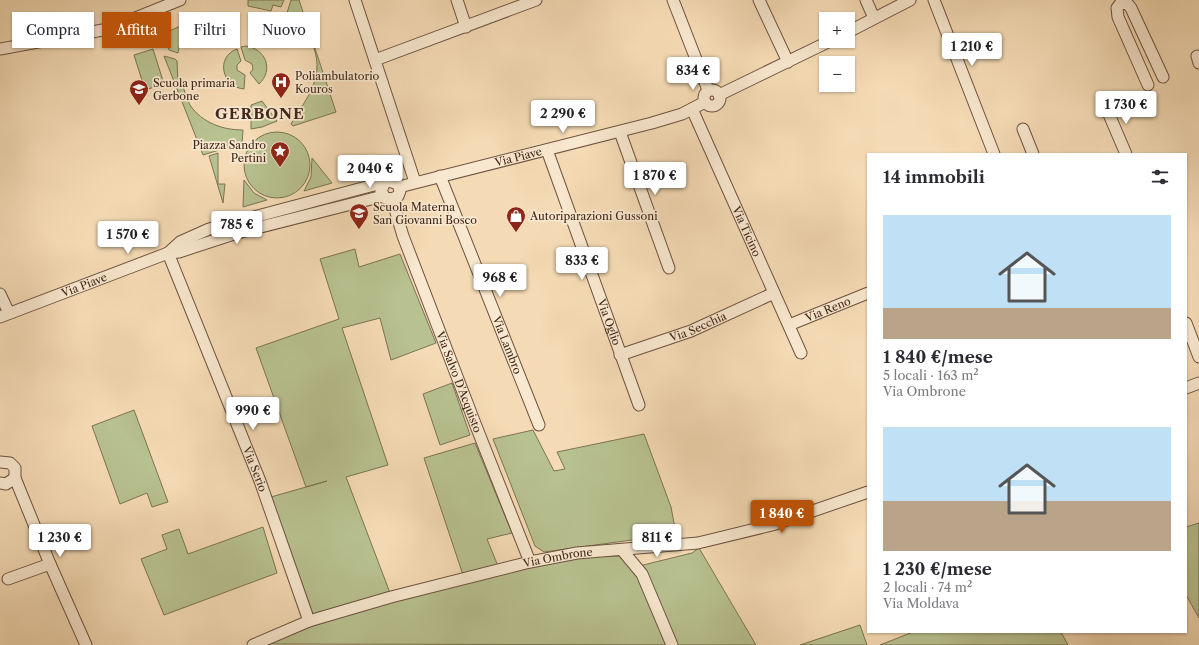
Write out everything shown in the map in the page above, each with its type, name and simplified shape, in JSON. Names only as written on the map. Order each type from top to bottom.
[{"type":"street","points":[[0,49],[108,29],[180,0]]},
{"type":"street","points":[[355,0],[415,182]]},
{"type":"street","points":[[457,0],[466,27]]},
{"type":"street","points":[[375,60],[536,0]]},
{"type":"street","points":[[673,0],[708,90]]},
{"type":"street","points":[[760,0],[788,62]]},
{"type":"street","points":[[866,0],[874,18]]},
{"type":"street","points":[[855,28],[910,0]]},
{"type":"street","points":[[934,0],[994,153]]},
{"type":"street","points":[[1148,85],[1118,17],[1116,8],[1120,4],[1127,3],[1131,8],[1163,77]]},
{"type":"street","name":"Via Piave","points":[[168,253],[180,242],[209,229],[392,181],[399,187],[620,132],[670,118],[705,102],[709,106],[716,105],[720,100],[719,95],[819,46]]},
{"type":"street","points":[[708,90],[715,90],[719,95]]},
{"type":"street","points":[[705,102],[704,95],[708,90]]},
{"type":"street","points":[[1105,105],[1126,153]]},
{"type":"street","name":"Via Ticino","points":[[692,109],[801,353]]},
{"type":"street","points":[[1023,129],[1033,153]]},
{"type":"street","points":[[620,132],[668,268]]},
{"type":"street","name":"Via Oglio","points":[[547,150],[639,405]]},
{"type":"street","name":"Via Lambro","points":[[440,176],[539,425]]},
{"type":"street","points":[[384,184],[381,189],[387,198],[398,196],[399,187]]},
{"type":"street","name":"Via Piave","points":[[4,315],[168,253],[179,252],[237,233],[387,198]]},
{"type":"street","name":"Via Salvo D'Acquisto","points":[[387,198],[530,562]]},
{"type":"street","name":"Via Serio","points":[[168,253],[257,474],[309,621]]},
{"type":"street","name":"Via Secchia","points":[[620,355],[691,331],[774,293]]},
{"type":"street","name":"Via Reno","points":[[789,325],[867,293]]},
{"type":"street","points":[[0,294],[4,315]]},
{"type":"street","points":[[1187,327],[1199,357]]},
{"type":"street","points":[[1187,388],[1199,383]]},
{"type":"street","points":[[0,462],[7,462],[13,465],[16,472],[15,478],[50,564],[86,645]]},
{"type":"street","points":[[0,483],[6,484],[15,478]]},
{"type":"street","name":"Via Ombrone","points":[[253,645],[309,621],[391,597],[530,562],[577,553],[698,543],[772,525],[867,492]]},
{"type":"street","points":[[622,550],[642,574],[672,645]]},
{"type":"street","points":[[8,580],[50,564]]},
{"type":"green space","points":[[248,0],[284,0],[281,7],[273,5],[271,11],[248,6]]},
{"type":"green space","points":[[291,0],[299,0],[303,12],[287,12]]},
{"type":"green space","points":[[179,27],[178,53],[169,50],[168,48],[171,48],[171,30]]},
{"type":"green space","points":[[246,46],[259,51],[266,61],[266,73],[259,84],[250,73],[253,69],[252,64],[245,60],[241,47]]},
{"type":"green space","points":[[313,48],[315,48],[336,112],[293,126],[291,124],[304,104],[313,85],[317,64]]},
{"type":"green space","points":[[153,49],[164,84],[145,90],[134,55]]},
{"type":"green space","points":[[237,49],[241,61],[237,65],[237,70],[245,75],[244,89],[236,87],[231,83],[226,78],[224,71],[226,58],[230,53]]},
{"type":"green space","points":[[164,56],[177,61],[178,83],[182,84],[189,103],[195,111],[207,121],[221,127],[243,130],[242,143],[203,155]]},
{"type":"green space","points":[[262,101],[277,121],[262,127],[251,129],[251,105]]},
{"type":"green space","points":[[277,132],[289,135],[300,142],[307,153],[310,165],[307,177],[300,188],[289,195],[277,198],[265,195],[254,188],[247,177],[244,165],[247,153],[254,142],[265,135]]},
{"type":"green space","points":[[218,153],[218,184],[225,184],[223,203],[209,156]]},
{"type":"green space","points":[[312,158],[332,183],[304,191],[311,177]]},
{"type":"green space","points":[[244,180],[254,193],[267,200],[243,207]]},
{"type":"green space","points":[[355,249],[359,267],[400,254],[436,343],[391,360],[380,318],[342,328],[388,465],[346,477],[390,593],[313,615],[271,497],[306,487],[256,348],[339,319],[320,259]]},
{"type":"green space","points":[[452,383],[470,435],[440,445],[423,394]]},
{"type":"green space","points":[[134,410],[168,502],[152,507],[147,493],[120,504],[92,426]]},
{"type":"green space","points":[[533,430],[554,471],[565,469],[557,452],[644,434],[671,507],[676,534],[544,552],[535,546],[493,439]]},
{"type":"green space","points":[[475,443],[512,533],[487,539],[498,566],[463,575],[424,458]]},
{"type":"green space","points":[[1199,523],[1199,618],[1187,597],[1187,527]]},
{"type":"green space","points":[[263,527],[277,573],[164,615],[141,559],[167,549],[162,535],[179,529],[188,554]]},
{"type":"green space","points":[[699,548],[756,645],[267,644],[310,627],[392,600],[532,566],[581,557],[619,556],[631,568],[692,553]]},
{"type":"green space","points":[[860,625],[867,645],[800,645]]},
{"type":"green space","points":[[910,633],[1062,633],[1068,645],[880,645]]},
{"type":"place","name":"Poliambulatorio Kouros","points":[[281,99]]},
{"type":"place","name":"Scuola primaria Gerbone","points":[[139,106]]},
{"type":"place","name":"Piazza Sandro Pertini","points":[[280,168]]},
{"type":"place","name":"Scuola Materna San Giovanni Bosco","points":[[359,230]]},
{"type":"place","name":"Autoriparazioni Gussoni","points":[[516,233]]},
{"type":"district","name":"GERBONE","points":[[260,113]]}]
